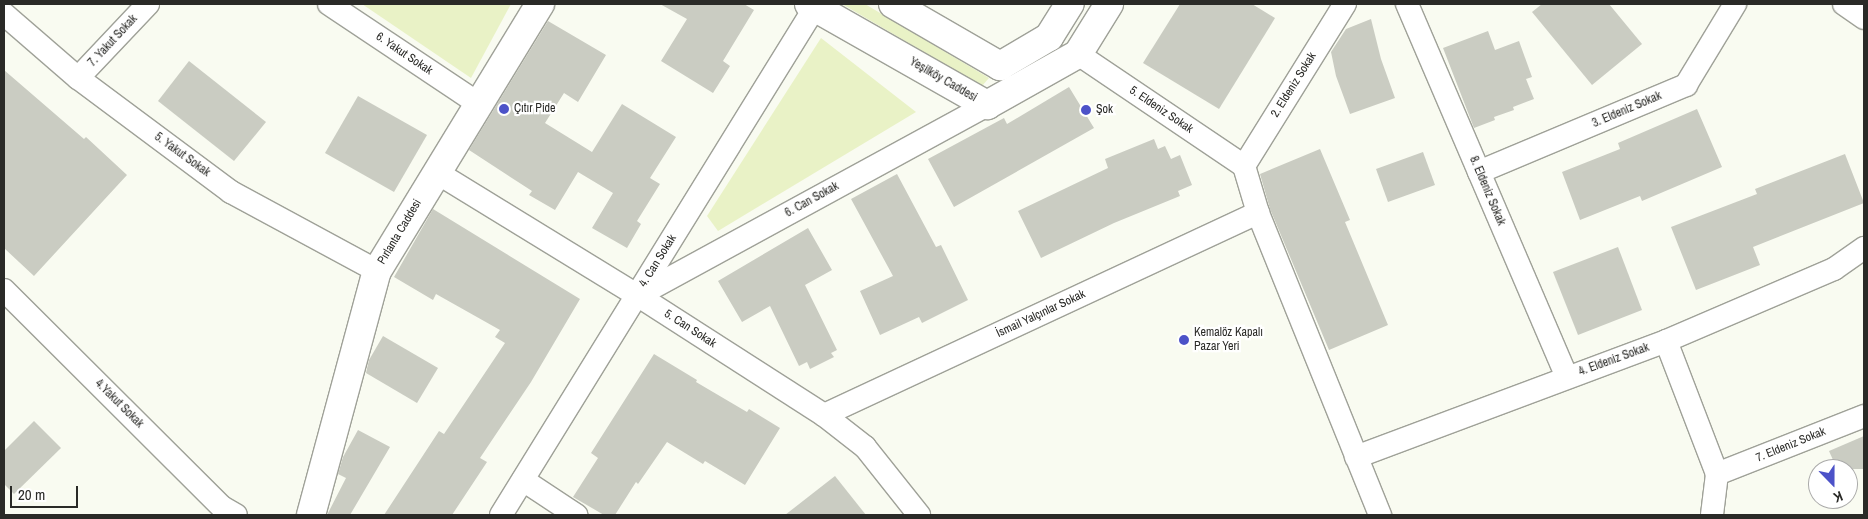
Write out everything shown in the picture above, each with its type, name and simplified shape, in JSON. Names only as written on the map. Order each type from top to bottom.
[{"type":"street","name":"7. Yakut Sokak","points":[[78,78],[148,4]]},
{"type":"street","name":"6. Yakut Sokak","points":[[329,4],[479,104]]},
{"type":"street","name":"Pırlanta Caddesi","points":[[311,515],[377,271],[540,4]]},
{"type":"street","points":[[893,4],[1000,66]]},
{"type":"street","points":[[987,105],[1000,66],[1050,38],[1070,4]]},
{"type":"street","name":"Yeşilköy Caddesi","points":[[814,5],[987,105],[1078,54],[1109,4]]},
{"type":"street","name":"2. Eldeniz Sokak","points":[[1244,166],[1345,4]]},
{"type":"street","name":"8. Eldeniz Sokak","points":[[1407,4],[1567,377]]},
{"type":"street","name":"3. Eldeniz Sokak","points":[[1479,172],[1686,86],[1735,4]]},
{"type":"street","points":[[1844,4],[1864,18]]},
{"type":"street","name":"4. Can Sokak","points":[[502,515],[814,5]]},
{"type":"street","name":"5. Yakut Sokak","points":[[4,14],[78,78],[232,192],[377,271]]},
{"type":"street","points":[[1050,38],[1078,54]]},
{"type":"street","name":"5. Eldeniz Sokak","points":[[1078,54],[1244,166]]},
{"type":"street","name":"6. Can Sokak","points":[[637,296],[987,105]]},
{"type":"street","points":[[1244,166],[1258,213],[1380,515]]},
{"type":"street","name":"5. Can Sokak","points":[[436,172],[637,296],[824,415],[865,448],[920,515]]},
{"type":"street","name":"İsmail Yalçınlar Sokak","points":[[824,415],[1258,213]]},
{"type":"street","name":"4. Eldeniz Sokak","points":[[1356,457],[1666,341],[1834,269],[1864,248]]},
{"type":"street","name":"4.Yakut Sokak","points":[[4,290],[224,512]]},
{"type":"street","points":[[1666,341],[1717,474],[1712,515]]},
{"type":"street","name":"7. Eldeniz Sokak","points":[[1717,474],[1864,416]]},
{"type":"street","points":[[523,480],[576,515]]},
{"type":"green space","points":[[362,4],[511,4],[471,78]]},
{"type":"green space","points":[[842,4],[865,4],[989,78],[982,86]]},
{"type":"green space","points":[[821,38],[916,112],[718,231],[707,216]]},
{"type":"building","points":[[660,4],[744,4],[754,10],[723,61],[730,66],[713,93],[661,61],[687,19]]},
{"type":"building","points":[[1180,4],[1252,4],[1275,18],[1219,109],[1143,63]]},
{"type":"building","points":[[1542,4],[1609,4],[1642,44],[1592,85],[1532,12]]},
{"type":"building","points":[[1371,19],[1381,59],[1395,98],[1350,114],[1336,76],[1331,52],[1346,29]]},
{"type":"building","points":[[548,21],[606,55],[578,102],[564,93],[545,123],[592,152],[622,104],[676,137],[650,178],[660,184],[637,221],[641,224],[627,248],[592,228],[613,193],[578,172],[555,210],[529,195],[532,191],[469,150]]},
{"type":"building","points":[[1488,31],[1495,50],[1519,41],[1532,77],[1526,79],[1534,99],[1513,107],[1514,110],[1494,117],[1495,120],[1474,128],[1443,48]]},
{"type":"building","points":[[189,61],[266,122],[234,161],[158,101]]},
{"type":"building","points":[[4,70],[84,139],[86,137],[127,175],[34,276],[4,248]]},
{"type":"building","points":[[1069,87],[1094,128],[954,207],[928,159],[1004,118],[1007,124]]},
{"type":"building","points":[[358,96],[427,135],[394,192],[325,153]]},
{"type":"building","points":[[1697,109],[1722,167],[1642,201],[1640,196],[1580,220],[1562,172],[1620,149],[1618,143]]},
{"type":"building","points":[[1154,139],[1158,149],[1165,146],[1171,159],[1180,155],[1192,185],[1178,191],[1180,196],[1114,223],[1041,258],[1018,211],[1108,168],[1105,159]]},
{"type":"building","points":[[1320,149],[1350,220],[1345,222],[1388,325],[1329,350],[1270,209],[1260,174]]},
{"type":"building","points":[[1423,152],[1435,185],[1388,202],[1376,169]]},
{"type":"building","points":[[1845,154],[1864,203],[1753,247],[1760,265],[1696,290],[1671,227],[1757,194],[1755,189]]},
{"type":"building","points":[[897,174],[936,247],[941,245],[968,300],[922,323],[919,317],[880,335],[860,291],[893,276],[851,199]]},
{"type":"building","points":[[433,209],[580,299],[531,382],[480,458],[487,462],[452,515],[384,515],[439,431],[444,434],[505,343],[495,337],[500,330],[436,294],[433,300],[394,277]]},
{"type":"building","points":[[808,228],[832,270],[805,285],[837,350],[831,353],[834,357],[810,369],[807,362],[799,366],[770,306],[742,322],[718,281]]},
{"type":"building","points":[[1618,247],[1642,310],[1578,335],[1553,272]]},
{"type":"building","points":[[383,336],[438,368],[417,403],[366,373],[369,360]]},
{"type":"building","points":[[654,354],[697,380],[696,382],[747,412],[749,409],[780,428],[745,485],[705,461],[703,464],[667,442],[638,484],[636,482],[615,515],[604,515],[573,497],[598,458],[591,453]]},
{"type":"building","points":[[34,421],[61,448],[14,494],[4,484],[4,451]]},
{"type":"building","points":[[358,430],[390,447],[350,515],[327,515],[346,478],[338,474],[343,457]]},
{"type":"building","points":[[1864,436],[1864,469],[1858,469],[1858,459],[1833,459],[1829,451]]},
{"type":"building","points":[[835,476],[866,515],[785,515]]},
{"type":"place","name":"Çıtır Pide","points":[[504,109]]},
{"type":"place","name":"Şok","points":[[1086,110]]},
{"type":"place","name":"Kemalöz Kapalı Pazar Yeri","points":[[1184,340]]}]
